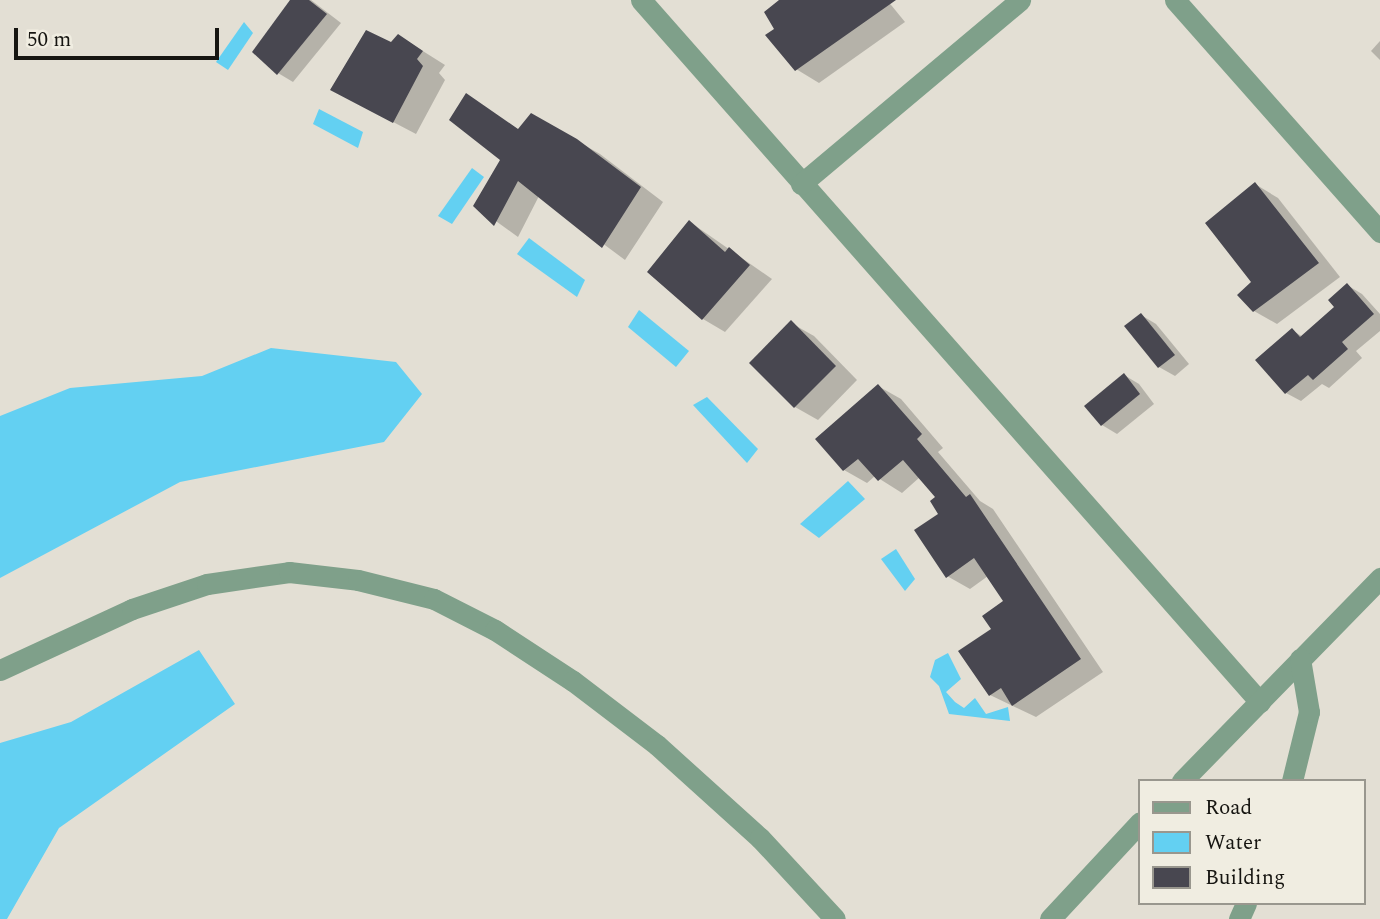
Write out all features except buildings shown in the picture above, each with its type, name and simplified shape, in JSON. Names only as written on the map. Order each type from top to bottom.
[{"type":"street","points":[[641,0],[1260,702]]},
{"type":"street","points":[[801,184],[1020,0]]},
{"type":"street","points":[[1175,0],[1380,232]]},
{"type":"street","points":[[0,670],[132,609],[208,584],[289,572],[358,580],[434,599],[495,630],[573,681],[657,746],[760,838],[835,919]]},
{"type":"street","points":[[1184,779],[1380,578]]},
{"type":"street","points":[[1292,779],[1309,712],[1300,659]]},
{"type":"street","points":[[1049,919],[1138,824]]},
{"type":"water","points":[[244,22],[253,33],[228,70],[216,62]]},
{"type":"water","points":[[319,109],[363,132],[358,148],[313,124]]},
{"type":"water","points":[[472,168],[484,177],[452,224],[438,216]]},
{"type":"water","points":[[529,238],[585,280],[577,297],[517,254]]},
{"type":"water","points":[[639,310],[689,351],[676,367],[628,327]]},
{"type":"water","points":[[271,348],[396,362],[422,394],[384,442],[180,482],[0,578],[0,416],[70,388],[202,376]]},
{"type":"water","points":[[707,397],[758,449],[747,463],[693,405]]},
{"type":"water","points":[[848,481],[865,499],[819,538],[800,524]]},
{"type":"water","points":[[896,549],[915,579],[905,591],[881,559]]},
{"type":"water","points":[[199,650],[235,704],[59,828],[7,919],[0,919],[0,743],[71,722]]},
{"type":"water","points":[[948,653],[961,679],[946,692],[955,702],[964,708],[975,698],[986,714],[1008,707],[1010,721],[949,714],[939,686],[930,677],[935,660]]}]
